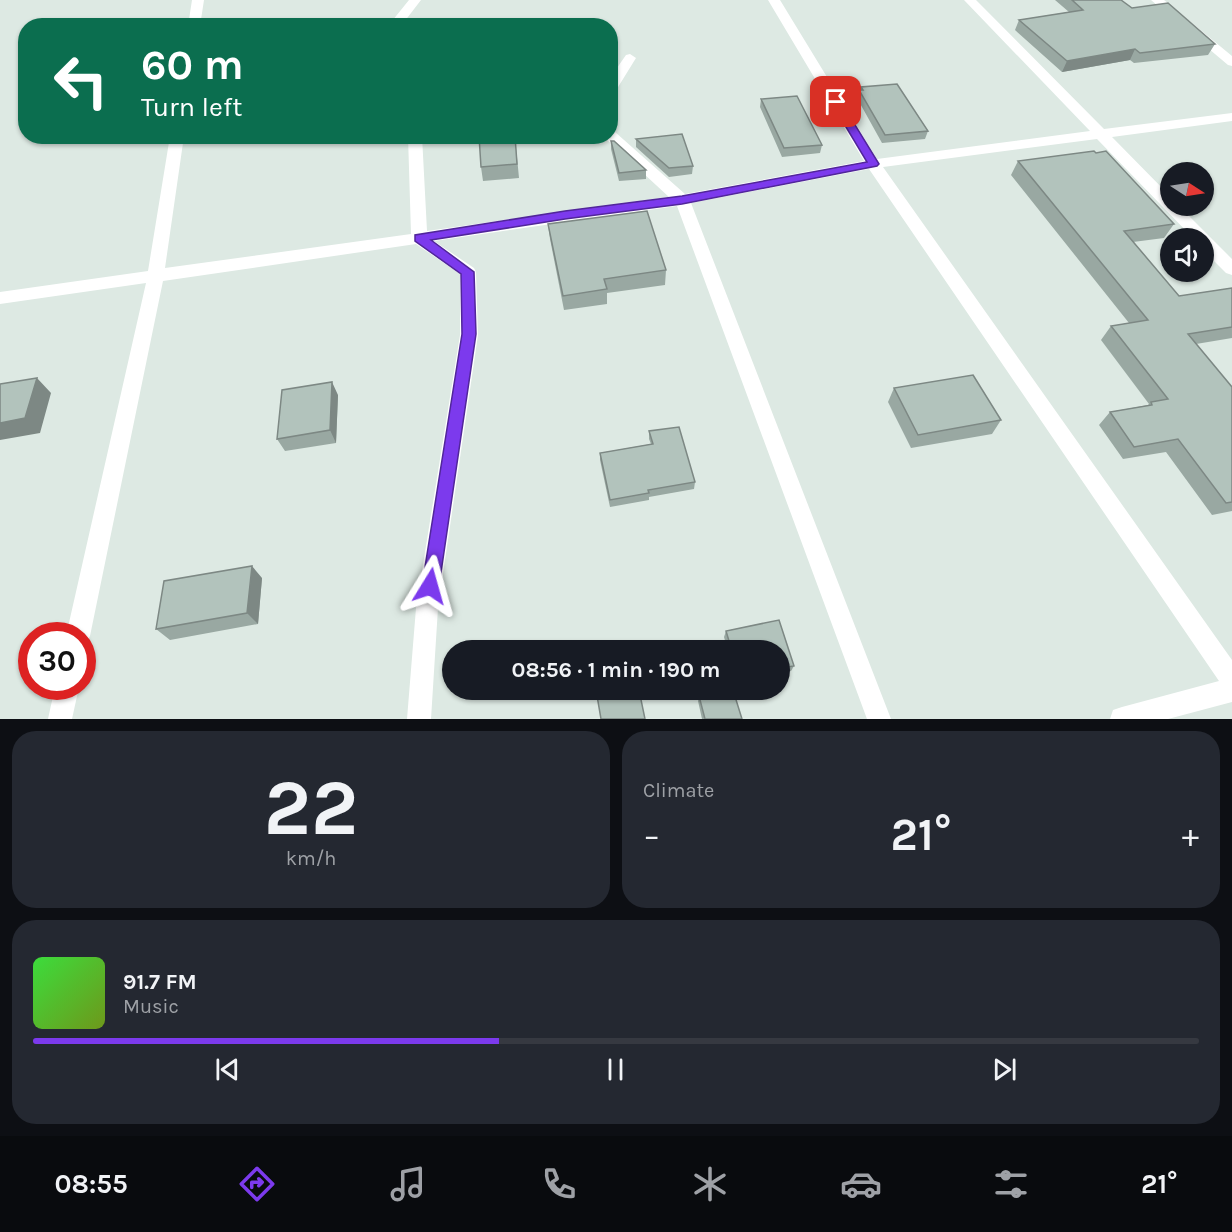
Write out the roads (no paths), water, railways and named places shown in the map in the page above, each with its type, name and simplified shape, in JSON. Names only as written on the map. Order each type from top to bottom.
[{"type":"street","points":[[195,18],[198,0]]},
{"type":"street","points":[[400,18],[415,0]]},
{"type":"street","points":[[774,0],[873,164],[1232,680]]},
{"type":"street","points":[[970,0],[1191,228]]},
{"type":"street","points":[[1157,0],[1232,62]]},
{"type":"street","points":[[618,77],[630,58]]},
{"type":"street","points":[[0,298],[682,200],[873,164],[1232,117]]},
{"type":"street","points":[[618,142],[682,200],[879,719]]},
{"type":"street","points":[[81,622],[156,275],[176,144]]},
{"type":"street","points":[[415,144],[419,238]]},
{"type":"street","points":[[419,238],[468,272],[469,334],[427,608],[419,719]]},
{"type":"street","points":[[1214,251],[1232,269]]},
{"type":"street","points":[[1122,719],[1232,690]]},
{"type":"street","points":[[60,719],[64,700]]}]
